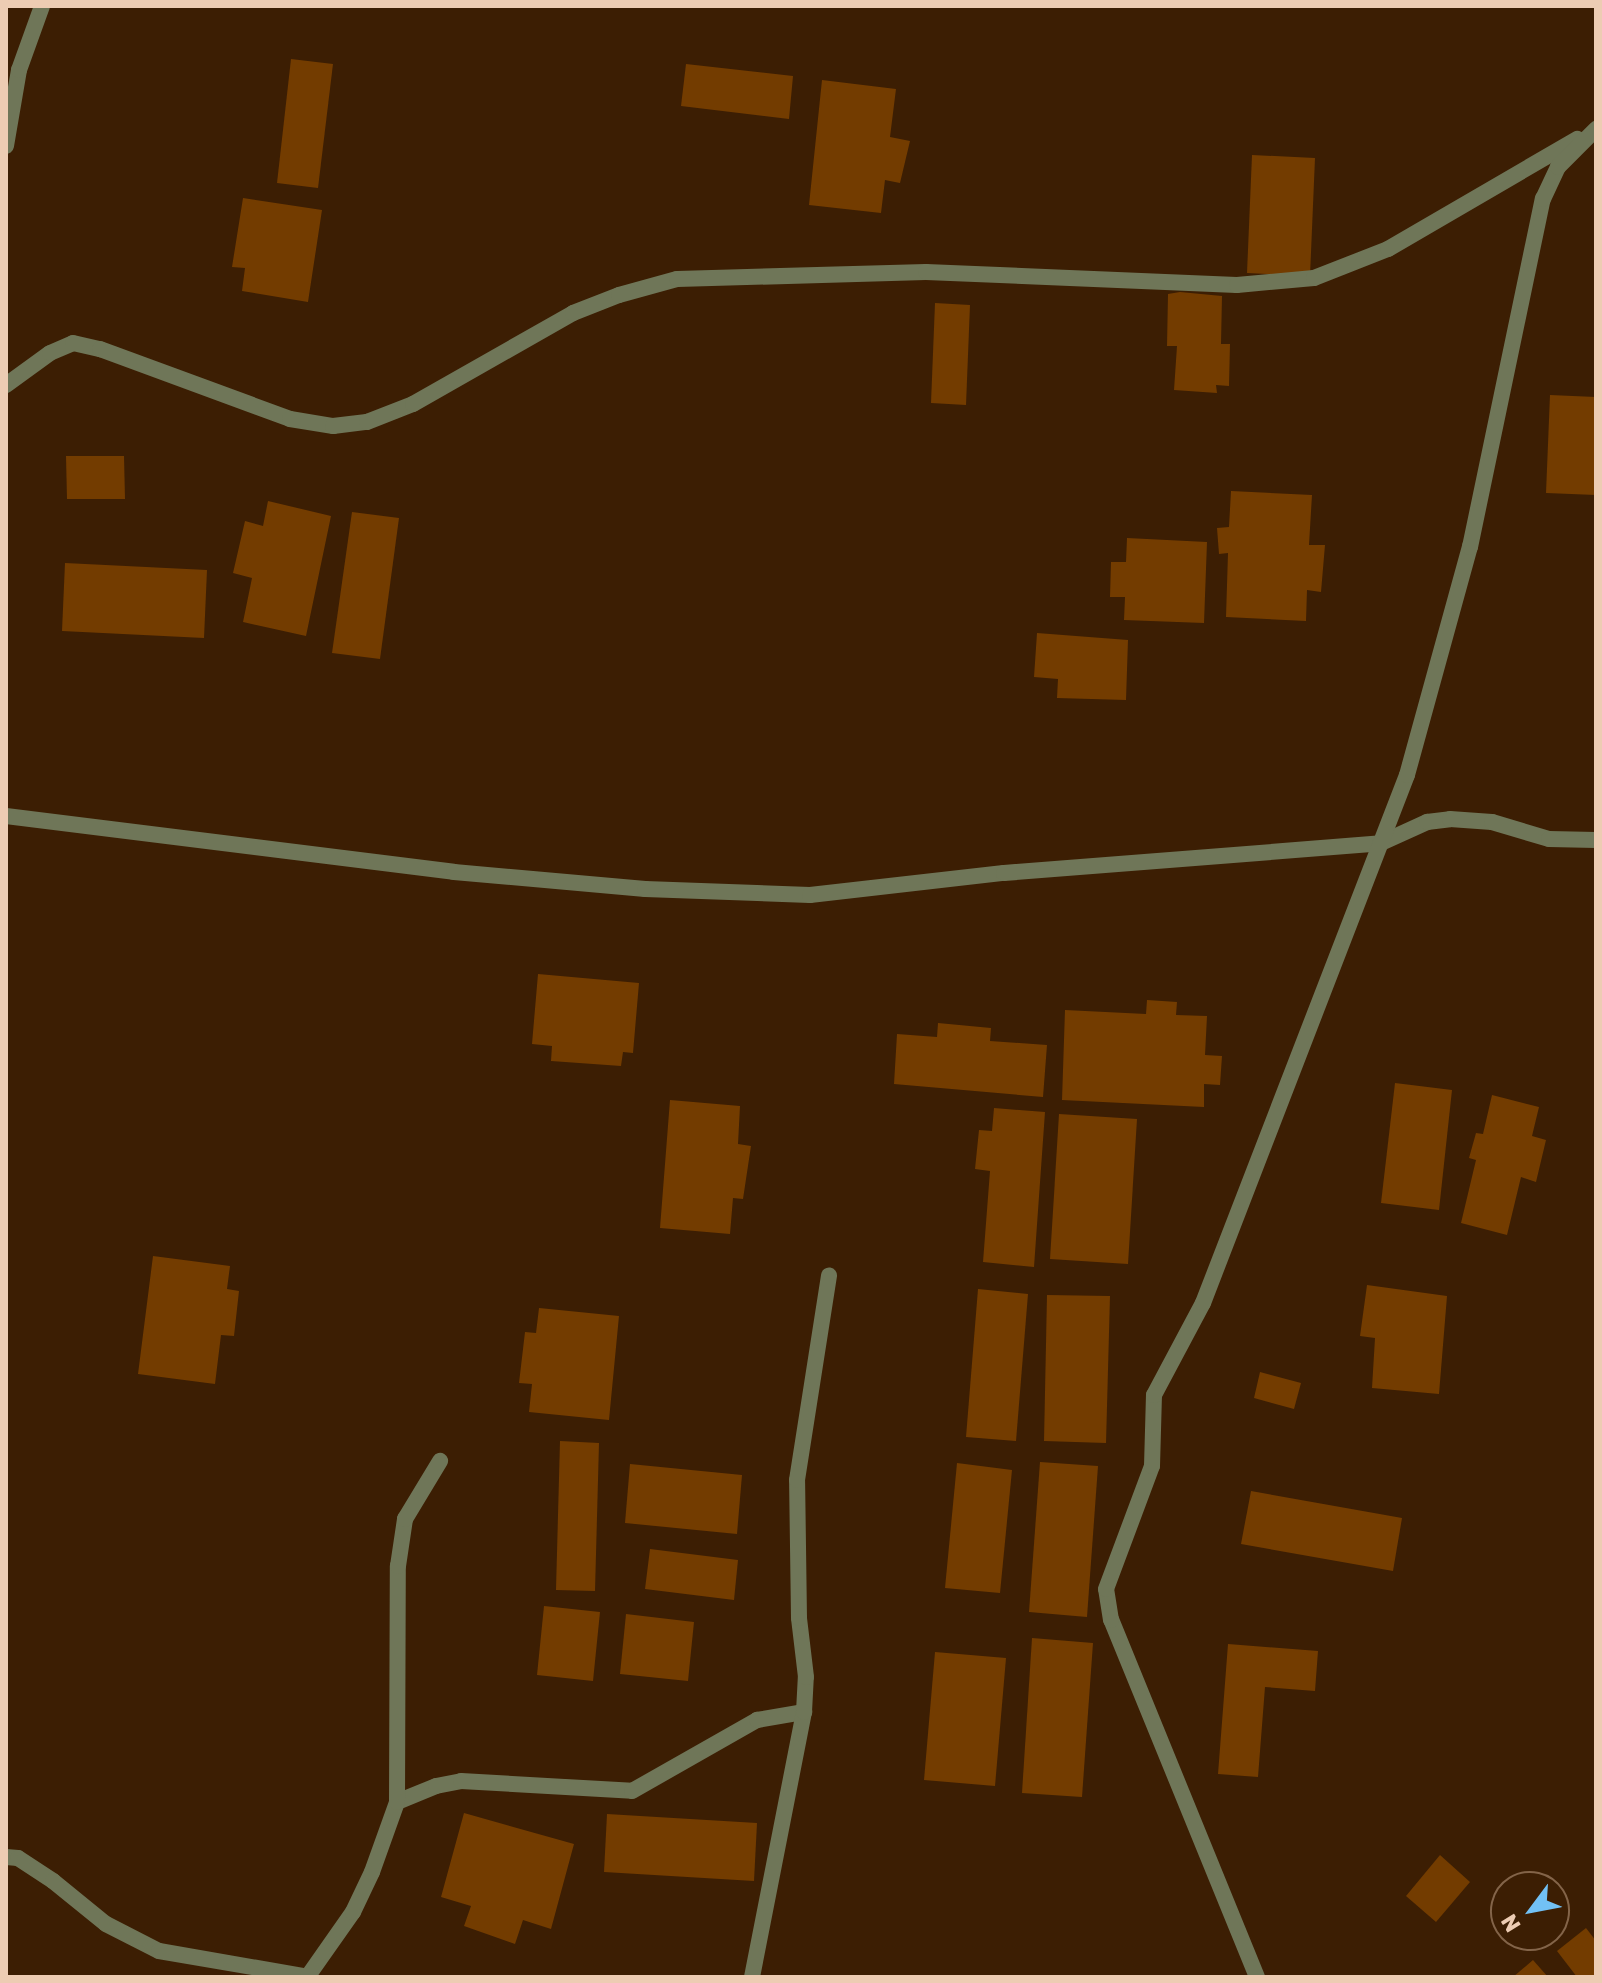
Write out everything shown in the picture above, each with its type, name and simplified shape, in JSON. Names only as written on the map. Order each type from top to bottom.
[{"type":"street","points":[[6,146],[19,70],[42,6]]},
{"type":"street","points":[[6,385],[50,353],[73,343],[100,349],[290,419],[333,426],[367,422],[413,404],[573,313],[677,279],[926,272],[1237,285],[1314,278],[1388,249],[1596,128]]},
{"type":"street","points":[[1257,1977],[1111,1620],[1106,1589],[1152,1466],[1154,1395],[1203,1303],[1407,775],[1470,547],[1543,199],[1558,167],[1596,128]]},
{"type":"street","points":[[6,816],[454,872],[645,889],[810,895],[1004,873],[1381,843],[1427,822],[1450,819],[1492,822],[1549,839],[1596,840]]},
{"type":"street","points":[[752,1977],[804,1712],[806,1677],[799,1618],[797,1480],[829,1275]]},
{"type":"street","points":[[6,1857],[18,1858],[106,1924],[159,1951],[309,1977],[353,1912],[372,1872],[397,1802],[398,1566],[405,1519],[440,1461]]},
{"type":"street","points":[[397,1802],[436,1786],[461,1781],[632,1791],[757,1720],[804,1712]]},
{"type":"building","points":[[291,59],[333,64],[318,188],[277,183]]},
{"type":"building","points":[[686,64],[793,76],[789,119],[681,106]]},
{"type":"building","points":[[822,80],[896,89],[890,137],[910,141],[900,183],[885,180],[881,213],[809,205]]},
{"type":"building","points":[[1252,155],[1315,158],[1310,276],[1247,273]]},
{"type":"building","points":[[243,198],[322,210],[308,302],[242,291],[245,268],[232,267]]},
{"type":"building","points":[[1180,292],[1222,296],[1221,344],[1230,344],[1229,386],[1216,385],[1217,393],[1174,390],[1177,346],[1167,346],[1168,294]]},
{"type":"building","points":[[935,303],[970,305],[966,405],[931,403]]},
{"type":"building","points":[[1550,395],[1596,397],[1596,495],[1546,493]]},
{"type":"building","points":[[66,456],[124,456],[125,499],[67,499]]},
{"type":"building","points":[[1231,491],[1312,495],[1309,545],[1325,545],[1321,592],[1307,590],[1306,621],[1226,617],[1228,553],[1219,554],[1217,528],[1229,527]]},
{"type":"building","points":[[268,501],[331,516],[306,636],[243,622],[252,578],[233,573],[245,521],[263,526]]},
{"type":"building","points":[[352,512],[399,518],[380,659],[332,653]]},
{"type":"building","points":[[1127,538],[1207,542],[1204,623],[1124,620],[1125,597],[1110,597],[1111,562],[1126,562]]},
{"type":"building","points":[[65,563],[207,570],[204,638],[62,631]]},
{"type":"building","points":[[1037,633],[1128,640],[1126,700],[1057,698],[1058,679],[1034,677]]},
{"type":"building","points":[[538,974],[639,983],[633,1053],[623,1052],[621,1066],[551,1061],[552,1046],[532,1044]]},
{"type":"building","points":[[1147,1000],[1177,1002],[1176,1015],[1207,1016],[1205,1055],[1222,1056],[1220,1085],[1204,1084],[1204,1107],[1062,1100],[1065,1010],[1146,1014]]},
{"type":"building","points":[[938,1023],[991,1028],[990,1041],[1047,1045],[1043,1097],[894,1084],[897,1034],[937,1037]]},
{"type":"building","points":[[1395,1083],[1452,1090],[1439,1210],[1381,1203]]},
{"type":"building","points":[[1492,1095],[1539,1107],[1532,1136],[1546,1140],[1536,1182],[1521,1177],[1507,1235],[1461,1223],[1476,1160],[1469,1158],[1476,1133],[1483,1134]]},
{"type":"building","points":[[670,1100],[740,1106],[738,1144],[751,1146],[743,1199],[733,1198],[730,1234],[660,1228]]},
{"type":"building","points":[[994,1108],[1045,1112],[1034,1267],[983,1262],[990,1171],[975,1169],[979,1130],[992,1131]]},
{"type":"building","points":[[1059,1114],[1137,1119],[1128,1264],[1050,1259]]},
{"type":"building","points":[[153,1256],[230,1266],[227,1289],[239,1291],[234,1336],[221,1335],[215,1384],[138,1374]]},
{"type":"building","points":[[1367,1285],[1447,1296],[1439,1394],[1372,1388],[1375,1338],[1360,1336]]},
{"type":"building","points":[[978,1289],[1028,1294],[1016,1441],[966,1437]]},
{"type":"building","points":[[1047,1295],[1110,1296],[1106,1443],[1044,1441]]},
{"type":"building","points":[[539,1308],[619,1316],[609,1420],[529,1412],[532,1384],[519,1383],[525,1332],[536,1333]]},
{"type":"building","points":[[1260,1372],[1301,1383],[1294,1409],[1254,1398]]},
{"type":"building","points":[[560,1441],[599,1443],[595,1591],[556,1590]]},
{"type":"building","points":[[1040,1462],[1098,1466],[1087,1617],[1029,1612]]},
{"type":"building","points":[[957,1463],[1012,1470],[1000,1593],[945,1588]]},
{"type":"building","points":[[630,1464],[742,1475],[737,1534],[625,1523]]},
{"type":"building","points":[[1251,1491],[1402,1518],[1393,1571],[1241,1544]]},
{"type":"building","points":[[650,1549],[738,1560],[734,1600],[645,1589]]},
{"type":"building","points":[[544,1606],[600,1612],[593,1681],[537,1675]]},
{"type":"building","points":[[626,1614],[694,1622],[688,1681],[620,1674]]},
{"type":"building","points":[[1032,1638],[1093,1643],[1082,1797],[1022,1793]]},
{"type":"building","points":[[1228,1644],[1318,1651],[1315,1691],[1265,1687],[1258,1777],[1218,1774]]},
{"type":"building","points":[[935,1652],[1006,1658],[995,1786],[924,1780]]},
{"type":"building","points":[[464,1813],[574,1844],[551,1929],[523,1920],[515,1944],[464,1926],[471,1906],[441,1897]]},
{"type":"building","points":[[607,1814],[757,1823],[754,1881],[604,1872]]},
{"type":"building","points":[[1440,1855],[1470,1882],[1436,1922],[1406,1896]]},
{"type":"building","points":[[1586,1928],[1596,1941],[1596,1977],[1577,1977],[1557,1951],[1570,1951],[1570,1941]]},
{"type":"building","points":[[1533,1960],[1548,1977],[1513,1977]]}]
